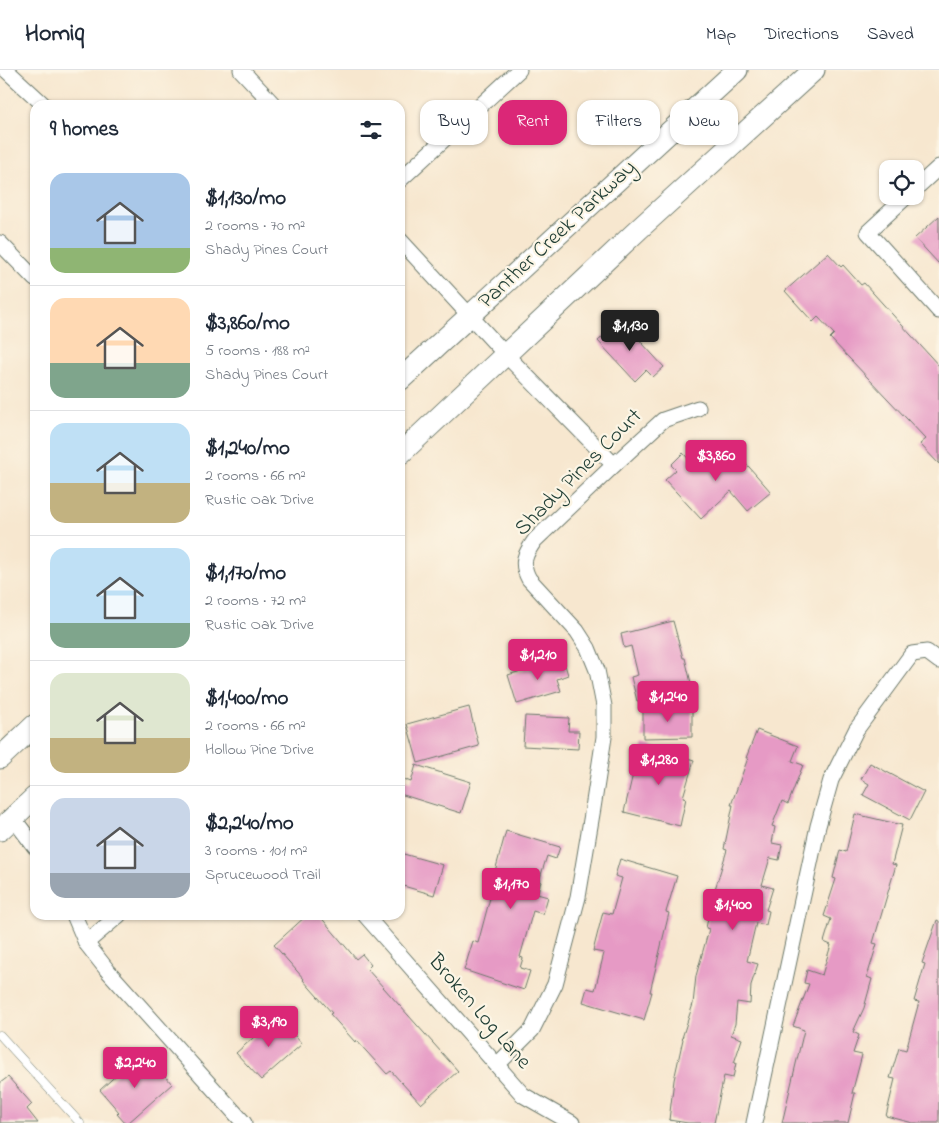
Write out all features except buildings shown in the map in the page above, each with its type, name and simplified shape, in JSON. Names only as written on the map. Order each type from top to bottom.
[{"type":"main road","name":"Panther Creek Parkway","points":[[405,375],[738,70]]},
{"type":"main road","points":[[405,449],[639,229],[814,70]]},
{"type":"main road","points":[[0,758],[30,730]]},
{"type":"main road","points":[[4,817],[30,801]]},
{"type":"street","points":[[6,70],[39,100]]},
{"type":"street","points":[[241,70],[269,100]]},
{"type":"street","points":[[405,175],[519,70]]},
{"type":"street","points":[[924,181],[939,167]]},
{"type":"street","points":[[897,205],[868,232],[939,311]]},
{"type":"street","points":[[0,243],[30,274]]},
{"type":"street","points":[[405,245],[506,355],[614,465]]},
{"type":"street","name":"Shady Pines Court","points":[[497,1065],[532,1030],[556,984],[578,897],[594,808],[604,737],[604,706],[597,670],[588,648],[577,631],[529,579],[525,572],[524,564],[528,550],[614,465],[664,420],[698,408]]},
{"type":"street","points":[[754,1123],[818,826],[831,780],[856,730],[912,654],[927,652],[939,661]]},
{"type":"street","points":[[4,817],[30,842]]},
{"type":"street","points":[[76,920],[86,943],[108,971],[244,1123]]},
{"type":"street","points":[[86,943],[113,920]]},
{"type":"street","name":"Broken Log Lane","points":[[369,920],[523,1095],[572,1123]]},
{"type":"lane","points":[[0,1035],[80,1123]]}]
